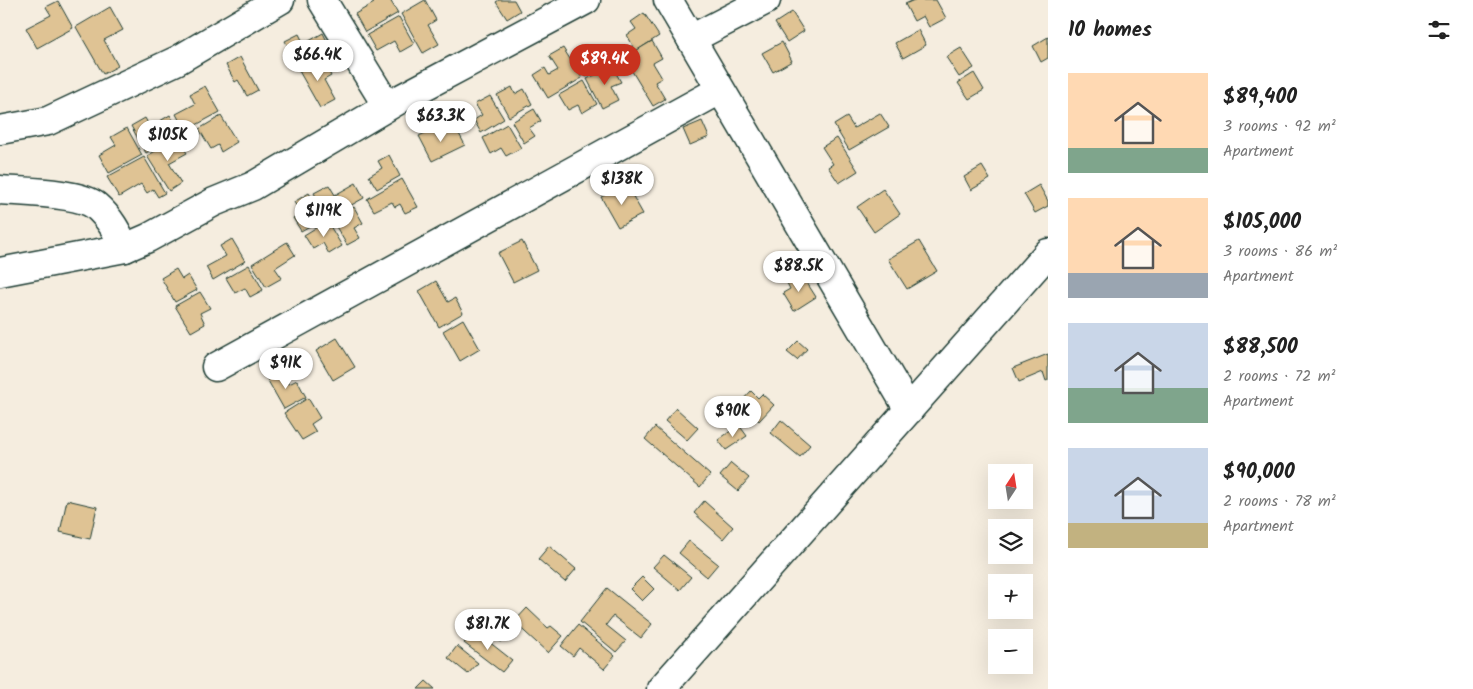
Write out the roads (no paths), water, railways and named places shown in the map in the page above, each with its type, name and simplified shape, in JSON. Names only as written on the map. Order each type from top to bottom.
[{"type":"street","points":[[0,130],[48,121],[178,60],[280,0]]},
{"type":"street","points":[[322,0],[387,106]]},
{"type":"street","points":[[0,272],[125,248],[148,238],[214,202],[253,186],[387,106],[586,0]]},
{"type":"street","points":[[668,0],[908,410]]},
{"type":"street","points":[[691,39],[766,0]]},
{"type":"street","points":[[216,367],[720,90]]},
{"type":"street","points":[[0,190],[73,196],[94,205],[110,221],[125,248]]},
{"type":"street","points":[[661,689],[1048,253]]}]
